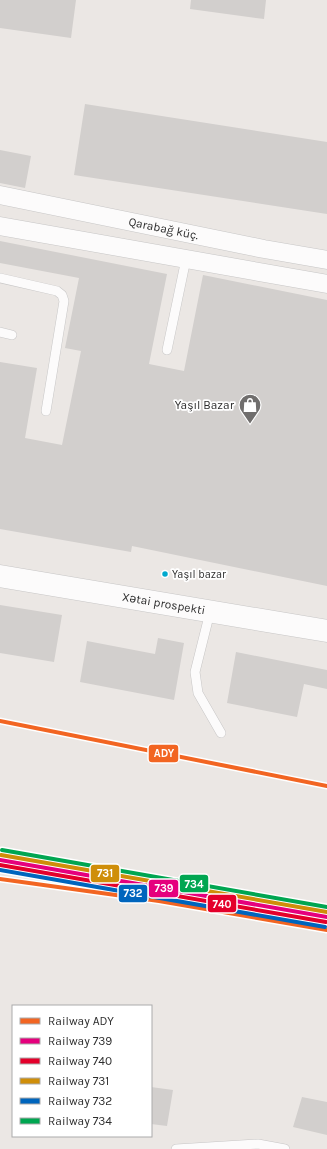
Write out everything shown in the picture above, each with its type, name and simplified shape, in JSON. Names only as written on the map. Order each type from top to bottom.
[{"type":"main road","name":"Xətai prospekti","points":[[0,576],[327,631]]},
{"type":"street","name":"Qarabağ küç.","points":[[0,196],[264,249],[327,260]]},
{"type":"street","name":"Qarabağ küç.","points":[[0,226],[327,284]]},
{"type":"lane","points":[[168,350],[186,259]]},
{"type":"lane","points":[[0,278],[57,291],[62,295],[64,301],[46,411]]},
{"type":"lane","points":[[0,332],[12,335]]},
{"type":"lane","points":[[210,612],[195,672],[198,693],[221,733]]},
{"type":"lane","points":[[176,1149],[258,1144],[285,1149]]},
{"type":"building","points":[[0,0],[76,0],[71,38],[0,28]]},
{"type":"building","points":[[191,0],[266,0],[264,19],[190,9]]},
{"type":"building","points":[[85,104],[327,142],[327,214],[74,175]]},
{"type":"building","points":[[0,150],[31,156],[25,188],[0,183]]},
{"type":"building","points":[[0,241],[167,274],[149,364],[184,371],[203,275],[327,300],[327,586],[132,546],[131,552],[0,529],[0,362],[37,368],[25,438],[62,445],[81,351],[65,348],[79,278],[0,263]]},
{"type":"building","points":[[0,605],[62,615],[54,662],[0,653]]},
{"type":"building","points":[[158,638],[184,643],[174,700],[80,682],[87,641],[155,654]]},
{"type":"building","points":[[236,652],[327,670],[327,689],[304,684],[297,717],[227,703]]},
{"type":"building","points":[[152,1087],[173,1090],[167,1126],[152,1124]]},
{"type":"building","points":[[302,1097],[327,1102],[327,1135],[293,1127]]},
{"type":"railway","points":[[0,849],[101,877]]},
{"type":"rail line","name":"ADY","points":[[0,721],[327,786]]},
{"type":"rail line","name":"734","points":[[2,850],[327,907]]},
{"type":"rail line","name":"731","points":[[1,855],[327,912]]},
{"type":"rail line","name":"739","points":[[0,860],[327,917]]},
{"type":"rail line","name":"740","points":[[0,865],[326,922]]},
{"type":"rail line","name":"732","points":[[0,870],[325,927]]},
{"type":"rail line","name":"ADY","points":[[0,879],[159,901],[327,930]]},
{"type":"place","name":"Yaşıl Bazar","points":[[250,424]]},
{"type":"place","name":"Yaşıl bazar","points":[[165,574]]}]
